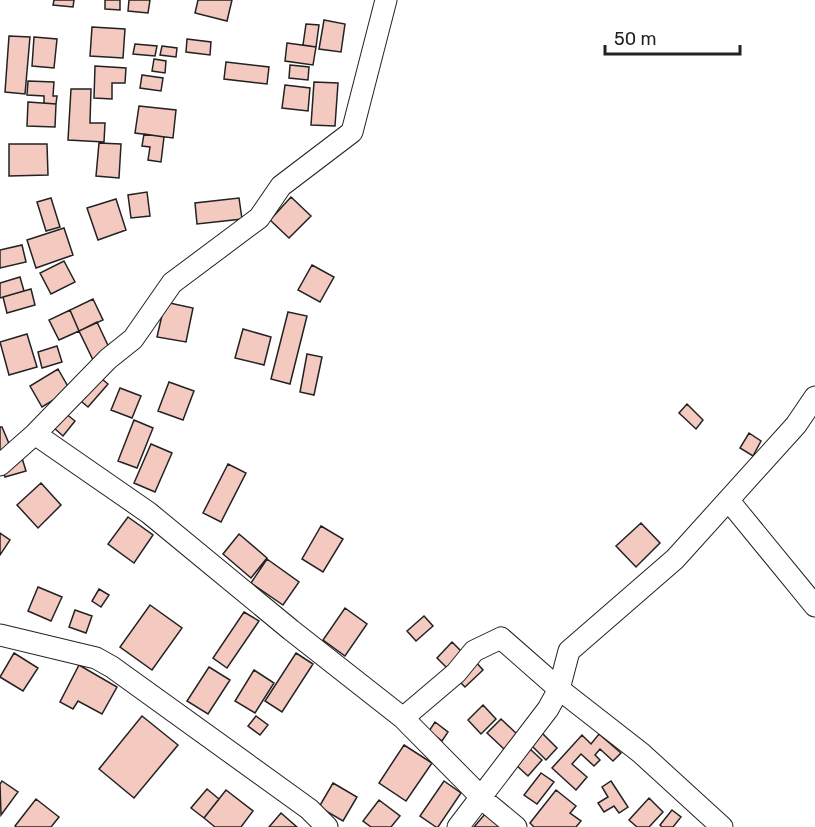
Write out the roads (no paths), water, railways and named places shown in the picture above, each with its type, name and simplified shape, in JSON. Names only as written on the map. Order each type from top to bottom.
[{"type":"street","points":[[0,465],[108,359],[133,339],[172,283],[259,218],[281,186],[352,132],[386,0]]},
{"type":"street","points":[[458,827],[548,709],[559,689],[569,651],[675,560],[796,425],[815,397]]},
{"type":"street","points":[[34,434],[149,513],[291,630],[403,718],[480,796],[516,827]]},
{"type":"street","points":[[729,501],[815,606]]},
{"type":"street","points":[[0,635],[96,657],[309,809],[327,827]]},
{"type":"street","points":[[403,718],[456,673],[474,651],[501,638],[559,689],[641,753],[722,827]]}]
